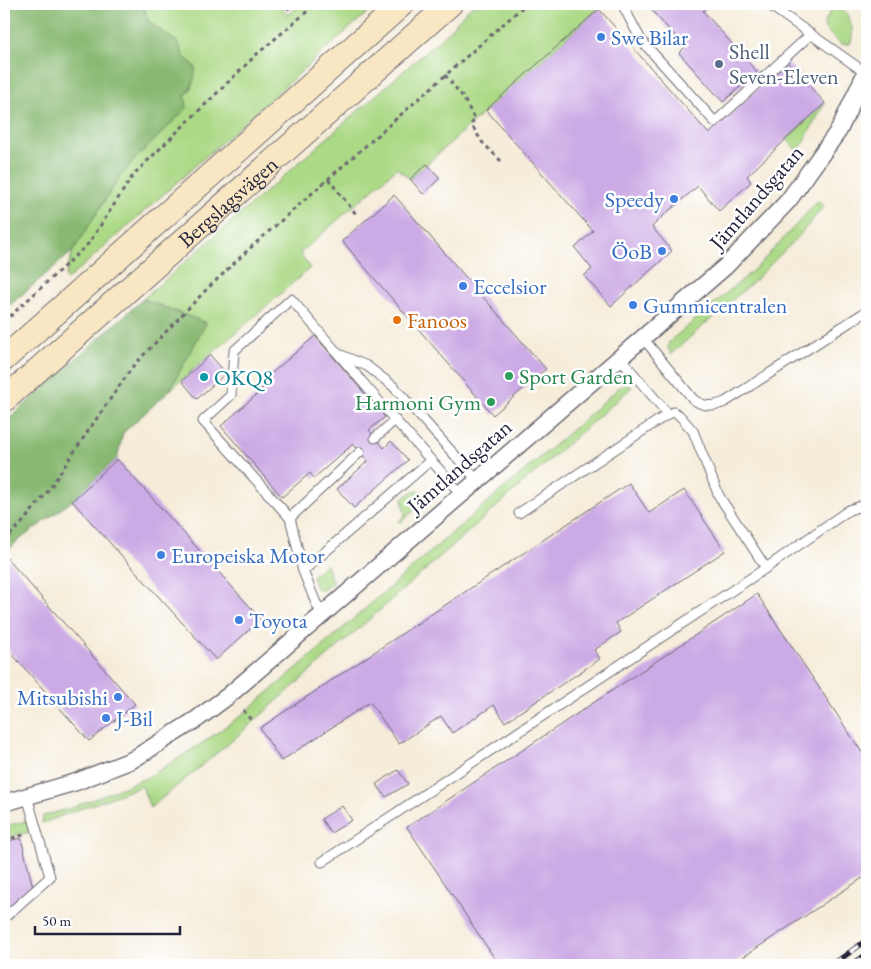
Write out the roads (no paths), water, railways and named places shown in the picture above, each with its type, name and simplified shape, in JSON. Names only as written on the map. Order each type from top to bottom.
[{"type":"main road","name":"Bergslagsvägen","points":[[4,359],[402,4]]},
{"type":"main road","name":"Bergslagsvägen","points":[[4,400],[450,4]]},
{"type":"street","name":"Jämtlandsgatan","points":[[4,803],[76,782],[132,760],[197,719],[228,696],[726,266],[788,201],[839,130],[867,72]]},
{"type":"lane","points":[[622,4],[641,40],[715,122],[811,34]]},
{"type":"lane","points":[[768,4],[867,72]]},
{"type":"lane","points":[[322,614],[302,572],[290,518],[202,421],[231,395],[234,351],[290,299],[461,494]]},
{"type":"lane","points":[[643,338],[693,399],[702,405],[715,406],[725,402],[867,311]]},
{"type":"lane","points":[[338,354],[367,366],[393,386],[477,480]]},
{"type":"lane","points":[[620,358],[668,414]]},
{"type":"lane","points":[[519,513],[668,414],[674,412],[690,427],[695,435],[719,496],[766,568]]},
{"type":"lane","points":[[375,438],[395,420]]},
{"type":"lane","points":[[290,518],[360,452]]},
{"type":"lane","points":[[302,572],[431,460]]},
{"type":"lane","points":[[322,862],[766,568],[849,510],[867,504]]},
{"type":"lane","points":[[4,918],[50,877],[27,796]]},
{"type":"railway","points":[[832,965],[867,940]]},
{"type":"railway","points":[[852,965],[867,954]]},
{"type":"place","name":"Swe Bilar","points":[[601,37]]},
{"type":"place","name":"Shell Seven-Eleven","points":[[719,64]]},
{"type":"place","name":"Speedy","points":[[674,199]]},
{"type":"place","name":"ÖoB","points":[[662,251]]},
{"type":"place","name":"Eccelsior","points":[[463,286]]},
{"type":"place","name":"Gummicentralen","points":[[633,305]]},
{"type":"place","name":"Fanoos","points":[[397,320]]},
{"type":"place","name":"Sport Garden","points":[[509,376]]},
{"type":"place","name":"OKQ8","points":[[204,377]]},
{"type":"place","name":"Harmoni Gym","points":[[491,402]]},
{"type":"place","name":"Europeiska Motor","points":[[161,555]]},
{"type":"place","name":"Toyota","points":[[239,620]]},
{"type":"place","name":"Mitsubishi","points":[[118,697]]},
{"type":"place","name":"J-Bil","points":[[106,718]]}]
